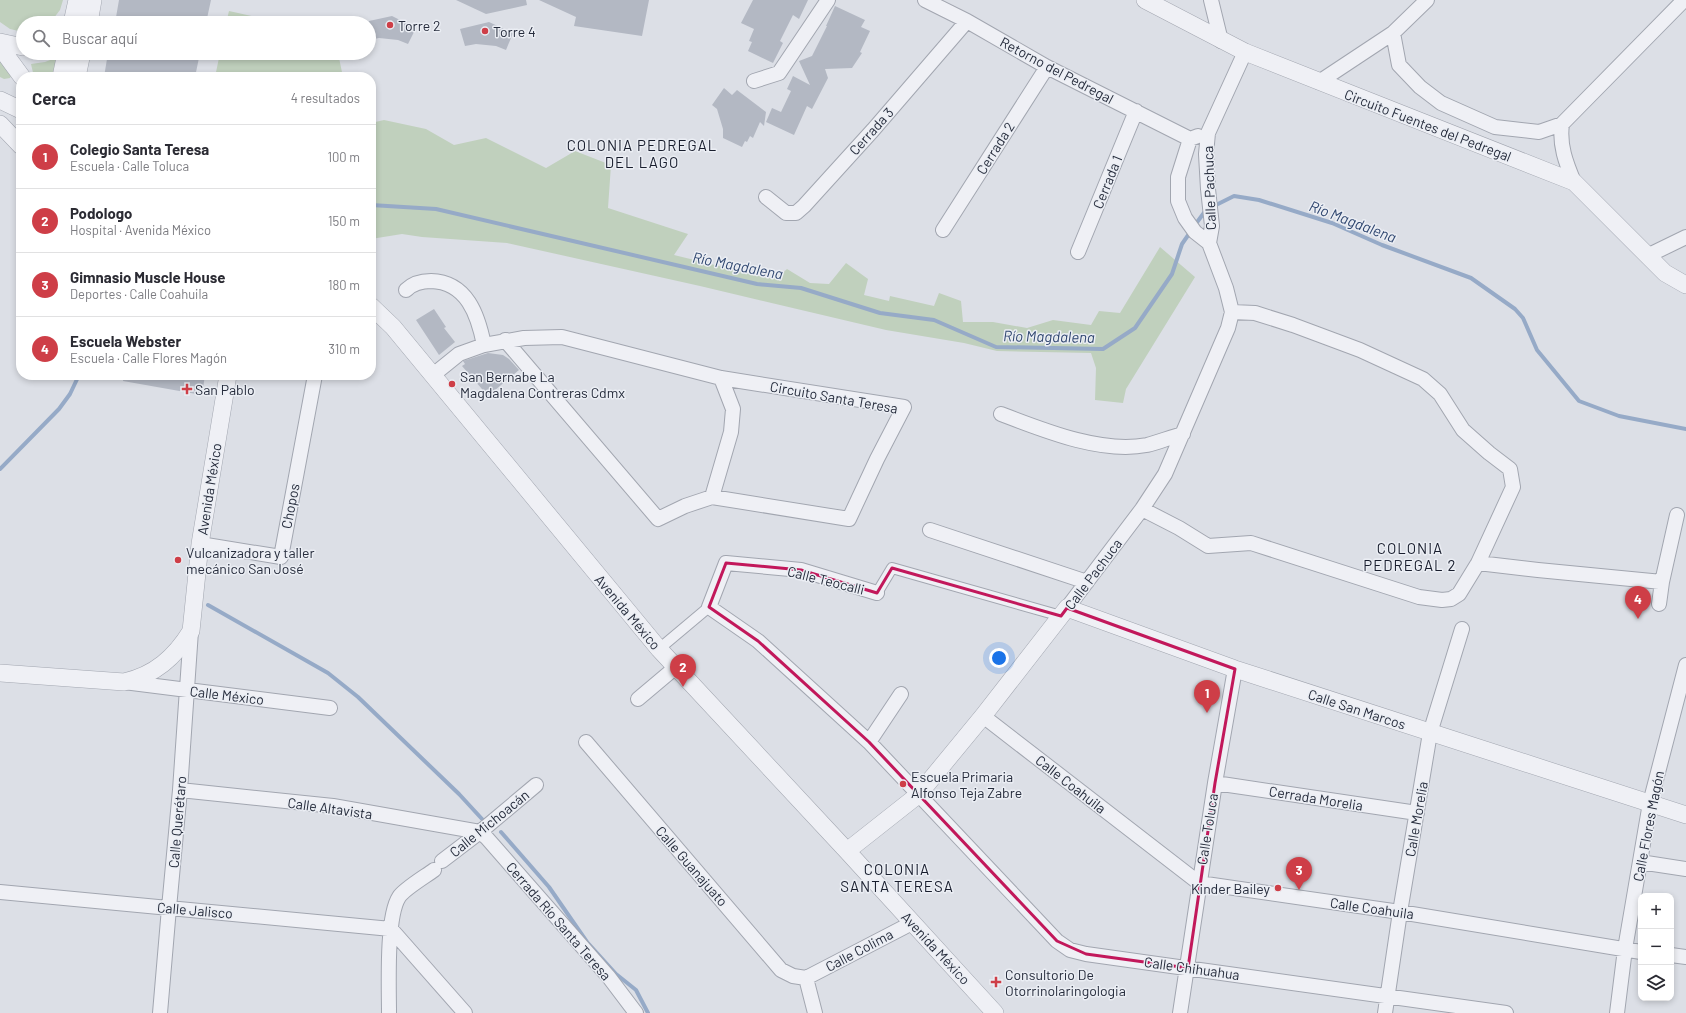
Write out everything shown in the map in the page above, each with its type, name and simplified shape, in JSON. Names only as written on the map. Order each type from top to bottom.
[{"type":"street","points":[[74,16],[77,0]]},
{"type":"street","points":[[90,16],[93,0]]},
{"type":"street","points":[[754,81],[779,73],[828,0]]},
{"type":"street","name":"Retorno del Pedregal","points":[[925,0],[967,21],[1047,67],[1190,139]]},
{"type":"street","name":"Circuito Fuentes del Pedregal","points":[[1144,0],[1221,41],[1245,52],[1574,182],[1646,256],[1665,273],[1686,285]]},
{"type":"street","points":[[1211,0],[1221,41]]},
{"type":"street","points":[[1318,82],[1392,33],[1427,0]]},
{"type":"street","points":[[1392,33],[1399,65],[1420,88],[1441,103],[1495,127],[1540,132],[1562,124],[1684,0]]},
{"type":"street","name":"Cerrada 3","points":[[766,198],[786,213],[796,213],[804,206],[873,130],[967,21]]},
{"type":"street","points":[[0,42],[16,46]]},
{"type":"street","points":[[0,47],[18,72]]},
{"type":"street","name":"Calle Pachuca","points":[[848,851],[918,795],[983,716],[1064,612],[1142,509],[1165,474],[1228,328],[1232,312],[1226,288],[1209,243],[1212,226],[1207,168],[1208,133],[1245,52]]},
{"type":"street","points":[[62,72],[65,60]]},
{"type":"street","points":[[78,72],[81,60]]},
{"type":"street","name":"Cerrada 2","points":[[943,230],[1047,67]]},
{"type":"street","points":[[0,100],[16,108]]},
{"type":"street","name":"Cerrada 1","points":[[1078,252],[1136,112]]},
{"type":"street","points":[[0,124],[16,141]]},
{"type":"street","points":[[1562,124],[1560,136],[1564,158],[1574,182]]},
{"type":"street","name":"Calle Pachuca","points":[[1208,133],[1190,139],[1178,177],[1178,201],[1185,218],[1195,232],[1209,243]]},
{"type":"street","points":[[1646,256],[1686,237]]},
{"type":"street","points":[[406,290],[414,284],[426,280],[447,282],[458,289],[465,297],[480,326],[484,345]]},
{"type":"street","name":"Avenida México","points":[[376,311],[393,327],[658,648],[848,851],[995,1013]]},
{"type":"street","points":[[1142,509],[1179,528],[1208,546],[1251,543],[1419,596],[1442,600],[1451,599],[1459,594],[1478,563],[1513,487],[1510,469],[1463,430],[1440,394],[1423,379],[1360,350],[1255,313],[1232,312]]},
{"type":"street","name":"Circuito Santa Teresa","points":[[433,375],[459,354],[484,345],[505,340],[543,336],[562,337],[721,378],[904,407],[877,459],[849,519],[712,497],[685,506],[658,519],[505,340]]},
{"type":"street","points":[[712,497],[731,432],[733,409],[721,378]]},
{"type":"street","name":"Avenida México","points":[[0,673],[124,682],[138,679],[164,665],[184,643],[191,631],[200,544],[227,380]]},
{"type":"street","name":"Chopos","points":[[200,544],[281,557],[314,380]]},
{"type":"street","points":[[1001,414],[1039,429],[1069,438],[1115,447],[1146,445],[1183,434]]},
{"type":"street","points":[[1659,604],[1662,582],[1677,514]]},
{"type":"street","points":[[930,530],[1087,582]]},
{"type":"street","name":"Calle Teocalli","points":[[709,607],[726,563],[801,570],[877,593]]},
{"type":"street","points":[[1478,563],[1662,582]]},
{"type":"street","points":[[877,593],[892,568],[1064,612]]},
{"type":"street","points":[[658,648],[709,607]]},
{"type":"street","name":"Calle Chihuahua","points":[[709,607],[758,641],[869,742],[1056,942],[1070,950],[1086,954],[1387,995],[1506,1013]]},
{"type":"street","name":"Calle San Marcos","points":[[1064,612],[1430,733],[1686,815]]},
{"type":"street","name":"Calle Morelia","points":[[1385,1013],[1400,912],[1430,733],[1462,629]]},
{"type":"street","name":"Calle Querétaro","points":[[160,1013],[168,908],[180,790],[191,631]]},
{"type":"street","name":"Calle Flores Magón","points":[[1617,1013],[1625,949],[1650,803],[1686,665]]},
{"type":"street","points":[[638,699],[676,667]]},
{"type":"street","name":"Calle Toluca","points":[[1180,1013],[1188,968],[1214,783],[1236,669]]},
{"type":"street","name":"Calle México","points":[[124,682],[330,708]]},
{"type":"street","points":[[869,742],[901,694]]},
{"type":"street","name":"Calle Coahuila","points":[[983,716],[1199,883],[1400,912],[1638,951]]},
{"type":"street","name":"Calle Guanajuato","points":[[586,742],[781,970],[793,976],[806,978]]},
{"type":"street","name":"Cerrada Morelia","points":[[1214,783],[1416,813]]},
{"type":"street","name":"Calle Michoacán","points":[[389,1013],[391,929],[396,904],[400,896],[536,785]]},
{"type":"street","name":"Calle Altavista","points":[[180,790],[333,806],[480,832]]},
{"type":"street","name":"Cerrada Río Santa Teresa","points":[[480,832],[608,976],[636,1013]]},
{"type":"street","points":[[1640,862],[1686,869]]},
{"type":"street","name":"Calle Jalisco","points":[[0,892],[391,929]]},
{"type":"street","name":"Calle Colima","points":[[806,978],[912,923]]},
{"type":"street","points":[[391,929],[465,1013]]},
{"type":"street","points":[[1674,956],[1686,958]]},
{"type":"street","points":[[806,978],[815,1013]]},
{"type":"highlighted area","points":[[726,563],[801,570],[877,593],[892,568],[1061,616],[1067,608],[1235,669],[1215,783],[1188,968],[1086,954],[1057,941],[869,742],[758,641],[709,607]]},
{"type":"green space","points":[[0,0],[63,0],[60,10],[55,16],[16,16],[16,30],[10,29],[0,22]]},
{"type":"green space","points":[[229,11],[252,16],[228,16]]},
{"type":"green space","points":[[0,58],[11,76],[10,78],[4,79],[0,77]]},
{"type":"green space","points":[[57,60],[54,72],[33,72],[31,64]]},
{"type":"green space","points":[[219,60],[339,60],[342,72],[216,72]]},
{"type":"green space","points":[[384,120],[426,129],[454,145],[486,138],[546,168],[575,151],[611,165],[608,208],[688,234],[674,255],[768,278],[778,277],[787,269],[810,283],[829,284],[846,263],[868,279],[864,295],[889,301],[890,296],[934,306],[939,293],[961,301],[963,322],[993,322],[1027,328],[1053,320],[1091,325],[1099,311],[1120,313],[1160,247],[1195,277],[1126,389],[1123,403],[1095,400],[1096,368],[1091,353],[997,351],[964,343],[886,330],[700,286],[507,243],[422,237],[402,234],[376,238],[376,122]]},
{"type":"building","points":[[119,0],[211,0],[208,16],[116,16]]},
{"type":"building","points":[[456,0],[526,0],[527,5],[486,14]]},
{"type":"building","points":[[539,0],[649,0],[642,36],[574,26],[576,17]]},
{"type":"building","points":[[753,0],[808,0],[799,19],[793,15],[780,41],[783,43],[773,63],[748,51],[752,42],[749,41],[754,29],[741,23]]},
{"type":"building","points":[[835,6],[865,20],[861,27],[870,31],[860,52],[862,53],[852,68],[825,69],[828,78],[812,109],[807,106],[794,135],[766,122],[772,108],[781,112],[791,91],[787,89],[793,76],[810,85],[799,61],[812,56]]},
{"type":"building","name":"Torre 2","points":[[392,16],[416,28],[408,44],[398,40],[376,39],[376,19]]},
{"type":"building","name":"Torre 4","points":[[489,22],[513,33],[506,50],[496,46],[476,44],[465,46],[460,29]]},
{"type":"building","points":[[107,60],[199,60],[196,72],[105,72]]},
{"type":"building","points":[[724,88],[732,95],[737,90],[766,112],[764,126],[760,122],[753,138],[750,136],[742,147],[723,138],[723,129],[717,109],[712,105]]},
{"type":"building","points":[[434,309],[446,327],[444,328],[455,342],[439,355],[416,320]]},
{"type":"building","points":[[488,353],[503,355],[519,370],[488,396],[462,366],[465,364],[463,361]]},
{"type":"building","name":"San Pablo","points":[[123,380],[204,380],[202,395]]},
{"type":"waterway","name":"Río Magdalena","points":[[1212,207],[1234,196],[1259,200],[1332,223],[1382,245],[1471,278],[1515,309],[1523,318],[1537,350],[1579,401],[1619,416],[1686,429]]},
{"type":"waterway","name":"Río Magdalena","points":[[376,205],[436,209],[757,284],[801,288],[880,313],[934,320],[996,347],[1103,349],[1135,328],[1172,274],[1182,244],[1191,231]]},
{"type":"waterway","name":"Río Magdalena","points":[[1195,225],[1206,210]]},
{"type":"waterway","name":"Río Magdalena","points":[[0,469],[59,409],[70,394],[77,380]]},
{"type":"waterway","points":[[208,605],[328,673],[358,697],[459,794],[482,819]]},
{"type":"waterway","points":[[501,832],[549,887],[587,942],[616,974],[636,990],[648,1013]]},
{"type":"place","name":"Torre 2","points":[[390,25]]},
{"type":"place","name":"Torre 4","points":[[485,31]]},
{"type":"place","name":"San Bernabe La Magdalena Contreras Cdmx","points":[[452,384]]},
{"type":"place","name":"San Pablo","points":[[187,389]]},
{"type":"place","name":"Vulcanizadora y taller mecánico San José","points":[[178,560]]},
{"type":"place","name":"Escuela Webster","points":[[1638,619]]},
{"type":"place","name":"Podologo","points":[[683,687]]},
{"type":"place","name":"Colegio Santa Teresa","points":[[1207,713]]},
{"type":"place","name":"Escuela Primaria Alfonso Teja Zabre","points":[[903,784]]},
{"type":"place","name":"Kinder Bailey","points":[[1278,888]]},
{"type":"place","name":"Gimnasio Muscle House","points":[[1299,890]]},
{"type":"place","name":"Consultorio De Otorrinolaringologia","points":[[996,982]]},
{"type":"district","name":"COLONIA PEDREGAL DEL LAGO","points":[[642,154]]},
{"type":"district","name":"COLONIA PEDREGAL 2","points":[[1410,556]]},
{"type":"district","name":"COLONIA SANTA TERESA","points":[[897,878]]}]
